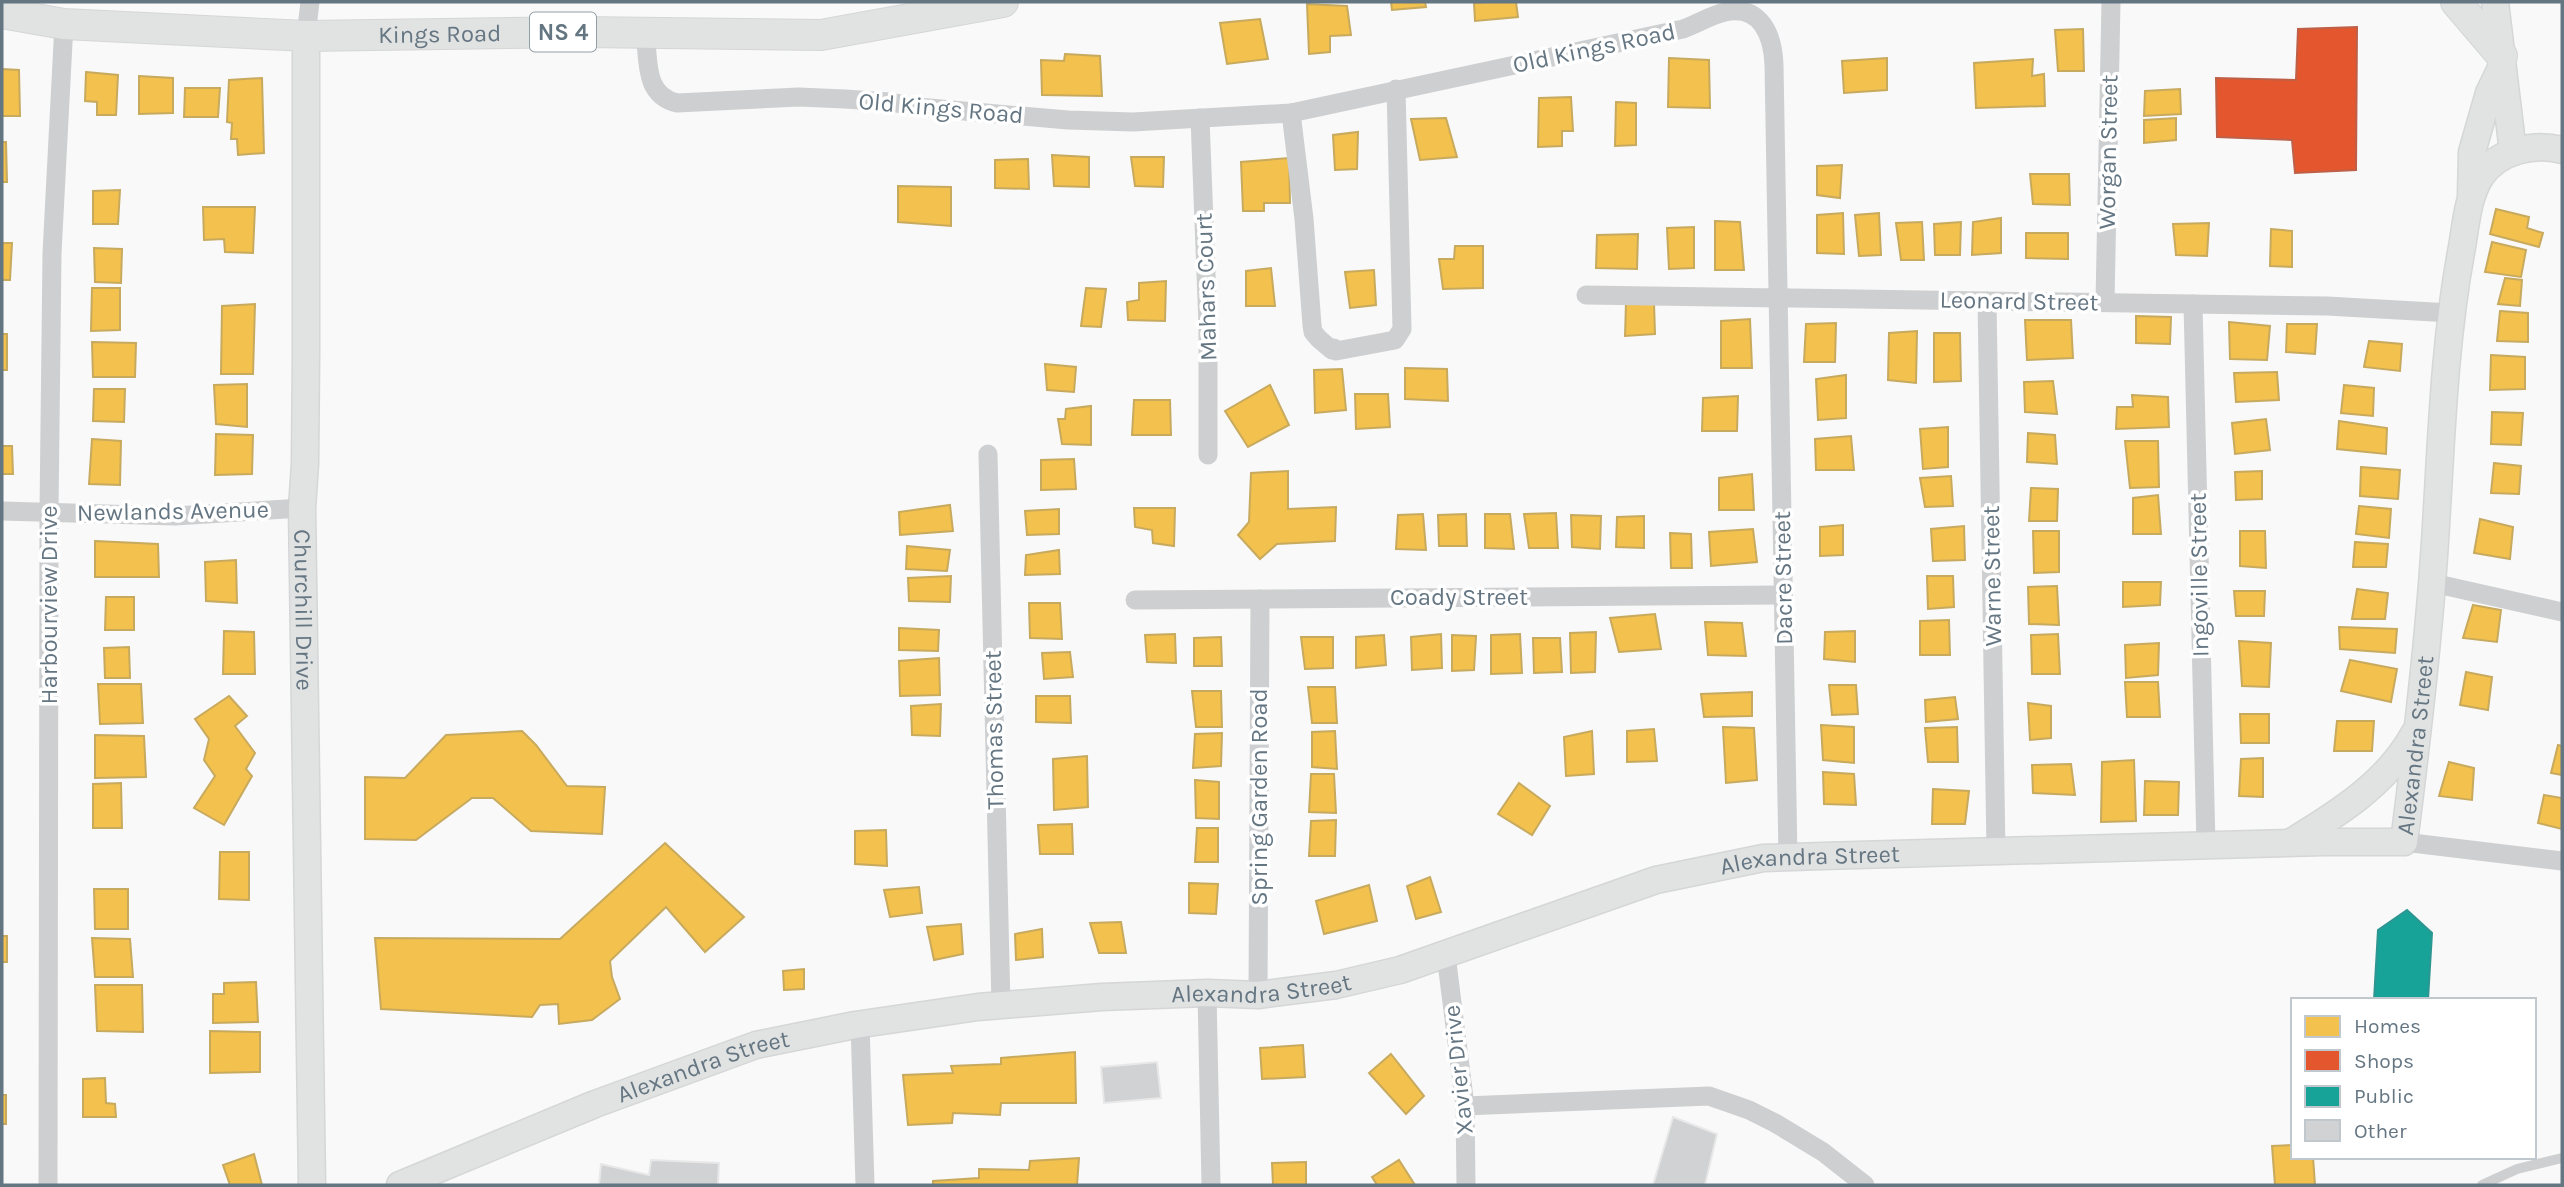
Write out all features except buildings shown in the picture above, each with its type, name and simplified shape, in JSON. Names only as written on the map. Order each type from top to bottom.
[{"type":"main road","name":"Kings Road","points":[[2,13],[64,24],[306,36],[645,32],[821,35],[1003,2]]},
{"type":"main road","points":[[2456,2],[2502,60]]},
{"type":"main road","points":[[2495,2],[2513,152],[2541,146],[2562,150]]},
{"type":"main road","name":"Churchill Drive","points":[[306,36],[306,355],[302,508],[312,1185]]},
{"type":"main road","points":[[2471,200],[2472,152],[2489,93],[2502,60]]},
{"type":"main road","name":"Alexandra Street","points":[[400,1185],[596,1104],[756,1045],[860,1024],[1001,1005],[1102,997],[1207,993],[1258,995],[1355,981],[1400,971],[1656,880],[1734,863],[1788,857],[2404,842],[2432,583],[2451,313],[2471,200],[2481,176],[2513,152]]},
{"type":"main road","points":[[2290,843],[2333,816],[2376,783],[2400,756],[2418,726]]},
{"type":"street","points":[[306,36],[310,2]]},
{"type":"street","name":"Worgan Street","points":[[2105,302],[2110,2]]},
{"type":"street","name":"Old Kings Road","points":[[645,32],[650,81],[663,97],[677,103],[799,97],[890,102],[918,107],[1068,120],[1133,122],[1291,113],[1683,29],[1724,12],[1749,15],[1766,29],[1773,45],[1779,298]]},
{"type":"street","name":"Harbourview Drive","points":[[48,1185],[52,253],[64,24]]},
{"type":"street","points":[[1291,113],[1304,219],[1313,332],[1325,347],[1332,350],[1334,348],[1336,351],[1382,344],[1395,340],[1402,329],[1396,89]]},
{"type":"street","name":"Mahars Court","points":[[1200,118],[1209,351],[1208,456]]},
{"type":"street","name":"Leonard Street","points":[[1586,295],[2354,306],[2451,313]]},
{"type":"street","name":"Dacre Street","points":[[1779,298],[1788,857]]},
{"type":"street","name":"Warne Street","points":[[1987,301],[1996,851]]},
{"type":"street","name":"Ingoville Street","points":[[2193,304],[2206,845]]},
{"type":"street","name":"Thomas Street","points":[[988,454],[1001,1005]]},
{"type":"street","name":"Newlands Avenue","points":[[2,511],[175,516],[302,508]]},
{"type":"street","points":[[2432,583],[2562,612]]},
{"type":"street","name":"Coady Street","points":[[1135,600],[1783,595]]},
{"type":"street","name":"Spring Garden Road","points":[[1258,995],[1260,599]]},
{"type":"street","points":[[2404,842],[2562,861]]},
{"type":"street","name":"Xavier Drive","points":[[1446,955],[1465,1106],[1466,1185]]},
{"type":"street","points":[[1207,993],[1211,1185]]},
{"type":"street","points":[[860,1024],[865,1185]]},
{"type":"street","points":[[1465,1106],[1709,1096],[1722,1103],[1749,1110],[1775,1123],[1823,1152],[1865,1185]]},
{"type":"lane","points":[[2482,1185],[2518,1169],[2562,1158]]}]
